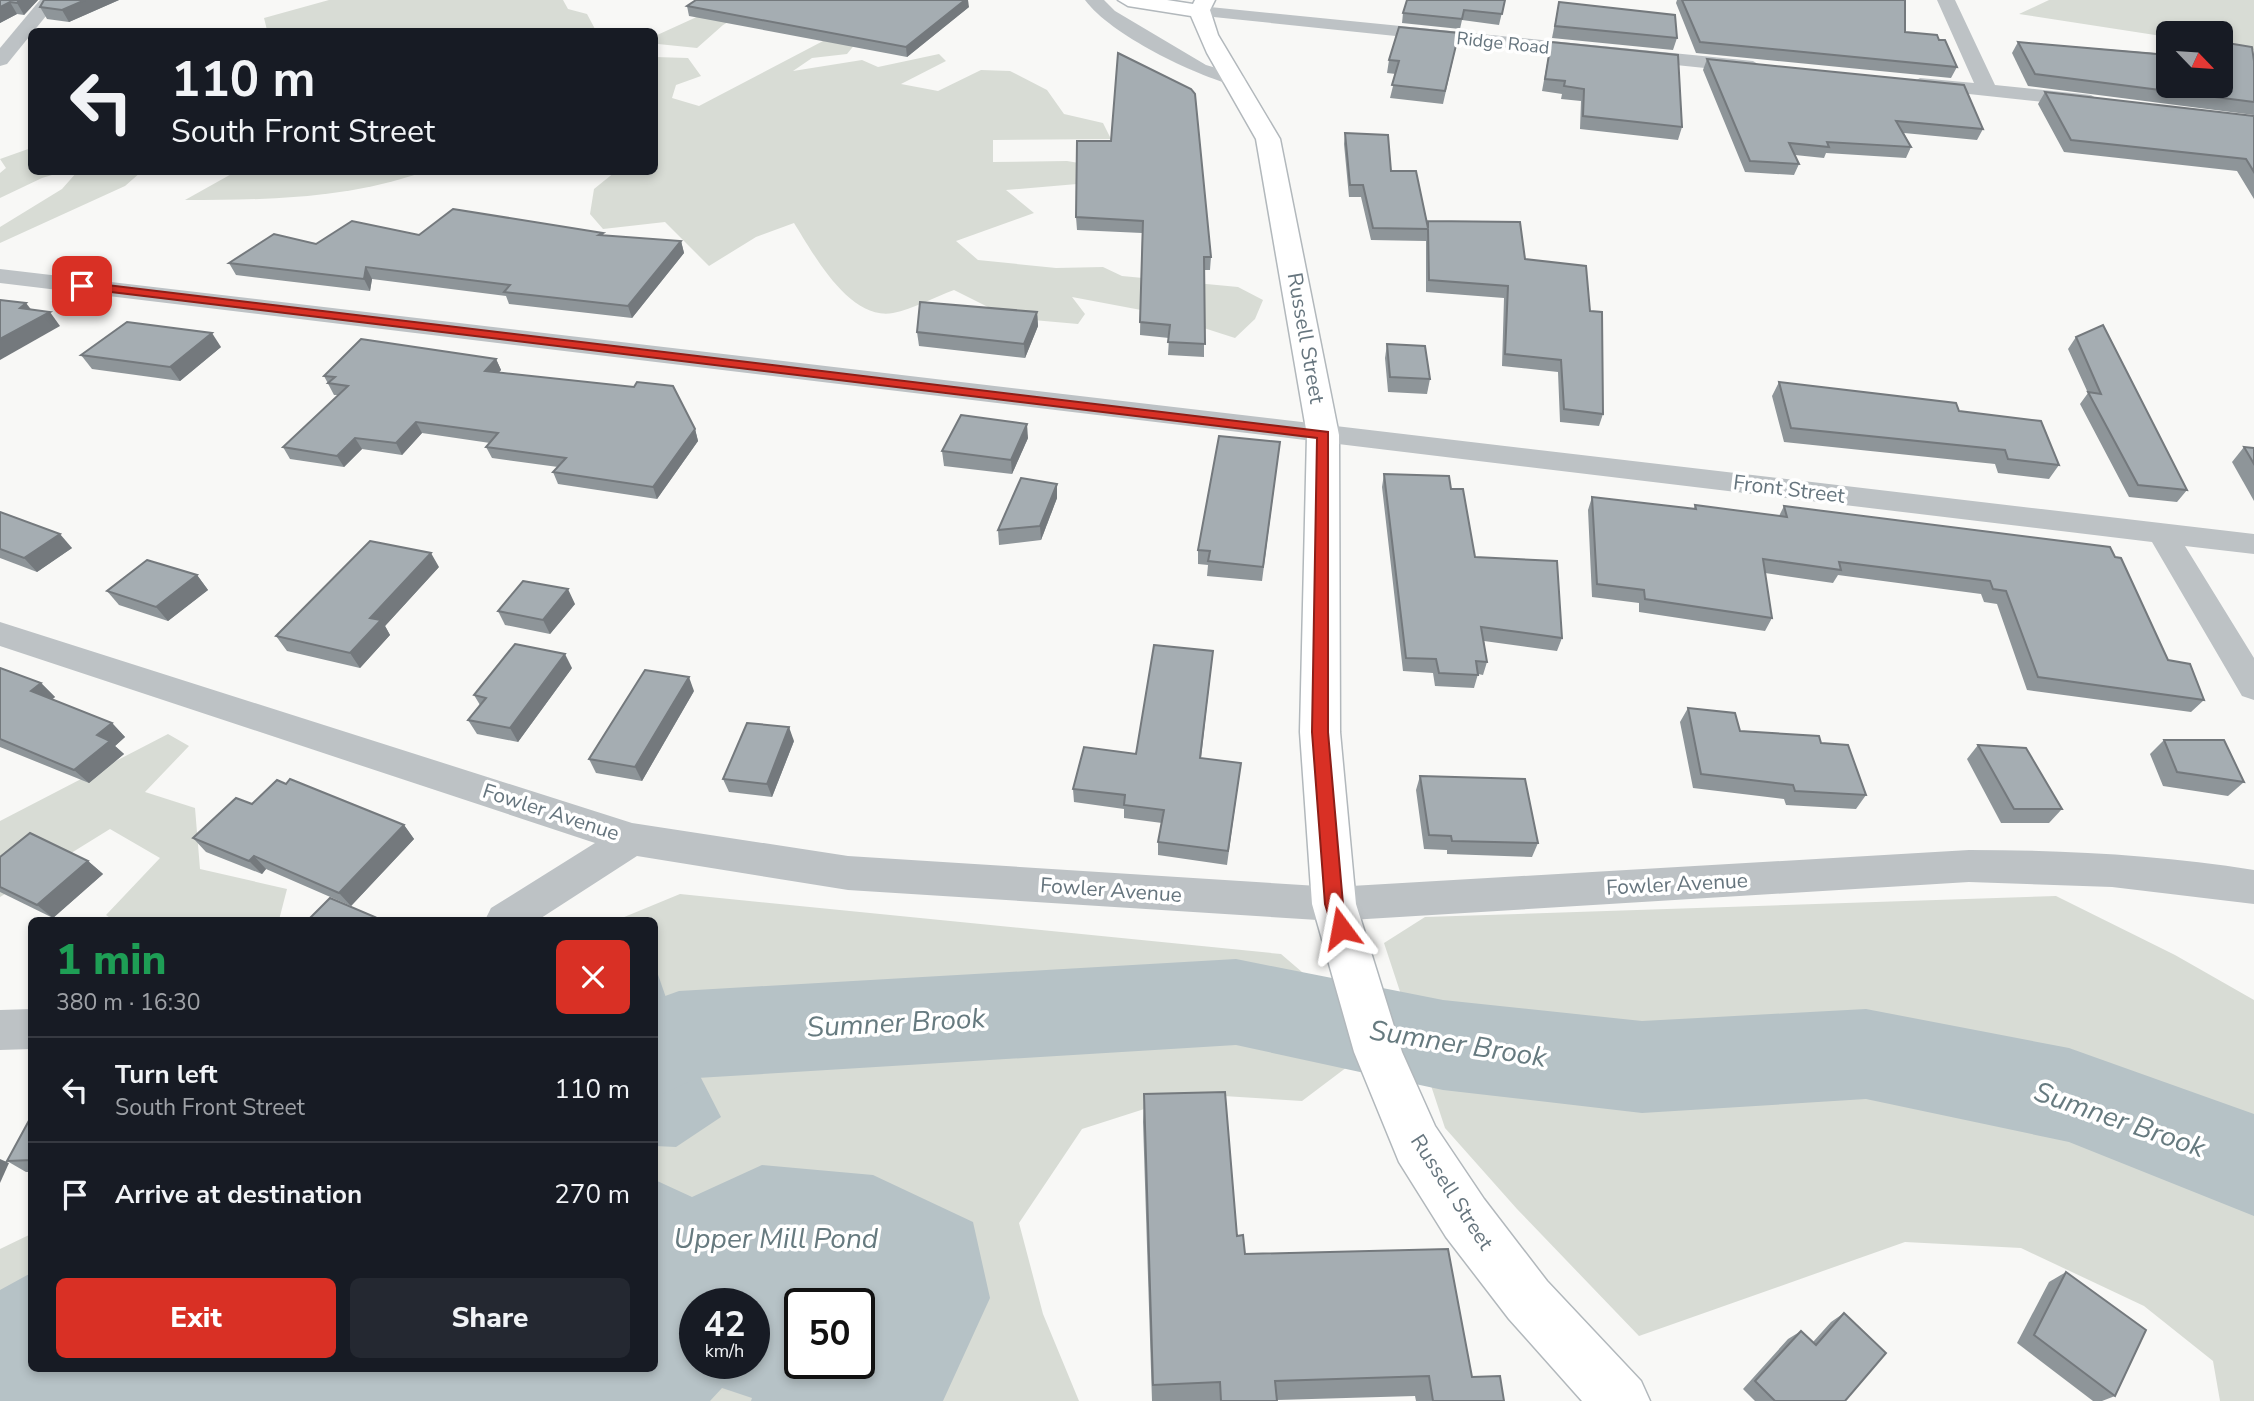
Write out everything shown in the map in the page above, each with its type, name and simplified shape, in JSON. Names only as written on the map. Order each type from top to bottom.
[{"type":"main road","name":"Ridge Road","points":[[1128,0],[1202,6]]},
{"type":"main road","name":"Russell Street","points":[[1202,6],[1212,44],[1262,122],[1272,151],[1323,435],[1320,732],[1334,904],[1378,1052],[1417,1144],[1465,1218],[1528,1300],[1621,1401]]},
{"type":"street","points":[[0,60],[50,0]]},
{"type":"street","points":[[1094,0],[1109,15],[1199,69],[1236,80]]},
{"type":"street","points":[[1947,0],[1987,90]]},
{"type":"street","name":"Ridge Road","points":[[1202,6],[1770,69]]},
{"type":"street","points":[[1906,82],[2111,103]]},
{"type":"street","name":"Front Street","points":[[0,276],[2254,544]]},
{"type":"street","points":[[2161,533],[2254,687]]},
{"type":"street","name":"Fowler Avenue","points":[[0,634],[632,838],[848,873],[1334,904],[1969,866],[2065,866],[2190,876],[2254,887]]},
{"type":"street","points":[[511,917],[632,838]]},
{"type":"street","points":[[0,1030],[28,1029]]},
{"type":"shaded area","points":[[329,0],[563,0],[568,9],[587,14],[594,28],[266,28],[264,18]]},
{"type":"shaded area","points":[[2049,0],[2254,0],[2254,50],[2233,47],[2233,21],[2156,21],[2156,35],[2019,14]]},
{"type":"shaded area","points":[[742,14],[723,25],[697,48],[658,44],[658,35],[701,15]]},
{"type":"shaded area","points":[[846,29],[865,32],[847,54],[812,58],[793,71],[862,60],[878,67],[939,54],[946,61],[901,84],[938,91],[981,70],[1010,71],[1047,90],[1064,114],[1103,123],[1111,139],[993,140],[993,162],[1067,161],[1115,169],[1112,181],[1006,190],[1034,213],[956,241],[978,260],[1056,268],[1103,267],[1122,276],[1238,287],[1263,300],[1255,319],[1235,338],[1157,313],[1072,297],[1085,314],[1078,324],[1010,318],[954,290],[901,311],[877,313],[862,307],[834,282],[794,223],[756,237],[709,266],[665,222],[603,229],[590,214],[594,189],[611,175],[658,175],[658,57],[688,58],[701,76],[676,85],[672,98],[699,106]]},
{"type":"shaded area","points":[[28,149],[28,175],[52,175],[0,198],[0,173],[6,168],[0,159]]},
{"type":"shaded area","points":[[74,175],[138,175],[125,186],[0,243],[0,227],[62,189]]},
{"type":"shaded area","points":[[230,175],[413,175],[335,193],[275,198],[185,200]]},
{"type":"shaded area","points":[[168,734],[189,746],[145,792],[195,808],[200,869],[287,889],[280,917],[109,917],[106,915],[160,858],[110,829],[0,897],[0,821]]},
{"type":"shaded area","points":[[680,894],[1281,954],[1309,978],[1351,1064],[1302,1101],[1191,1094],[1082,1129],[1019,1223],[1043,1314],[1079,1401],[0,1401],[0,1249],[28,1235],[28,1372],[658,1372],[658,917],[624,917]]},
{"type":"shaded area","points":[[2056,896],[2175,955],[2254,1000],[2254,1401],[2220,1401],[2213,1361],[2144,1306],[2021,1248],[1905,1242],[1639,1336],[1517,1209],[1445,1128],[1384,943],[1425,917]]},
{"type":"water","points":[[658,975],[679,1035],[721,1117],[676,1147],[658,1146]]},
{"type":"water","name":"Upper Mill Pond","points":[[762,1165],[873,1175],[973,1222],[990,1298],[943,1401],[751,1401],[752,1398],[722,1388],[710,1401],[0,1401],[0,1290],[28,1275],[28,1372],[658,1372],[658,1181],[692,1197]]},
{"type":"building","points":[[0,0],[19,0],[17,3],[10,2],[0,7]]},
{"type":"building","points":[[44,0],[85,0],[62,10],[40,7]]},
{"type":"building","points":[[696,0],[965,0],[906,47],[687,6]]},
{"type":"building","points":[[1407,0],[1505,0],[1502,14],[1464,10],[1462,19],[1403,13]]},
{"type":"building","points":[[1682,0],[1905,0],[1905,32],[1937,35],[1939,40],[1945,40],[1957,67],[1700,42]]},
{"type":"building","points":[[1559,2],[1675,15],[1677,38],[1555,26]]},
{"type":"building","points":[[1399,27],[1459,33],[1445,91],[1392,85],[1399,61],[1389,60]]},
{"type":"building","points":[[1551,42],[1678,55],[1682,127],[1583,116],[1584,89],[1564,86],[1565,81],[1545,79]]},
{"type":"building","points":[[2018,42],[2156,54],[2156,89],[2035,74]]},
{"type":"building","points":[[2233,44],[2252,47],[2254,102],[2223,98],[2233,98]]},
{"type":"building","points":[[1118,53],[1191,89],[1195,94],[1211,257],[1204,257],[1205,344],[1168,342],[1170,325],[1140,322],[1143,221],[1076,217],[1077,141],[1111,141]]},
{"type":"building","points":[[1707,59],[1964,85],[1983,129],[1896,121],[1911,147],[1827,142],[1829,147],[1789,143],[1799,164],[1750,161]]},
{"type":"building","points":[[2045,92],[2254,116],[2254,172],[2246,159],[2071,140]]},
{"type":"building","points":[[1345,133],[1388,135],[1391,171],[1416,171],[1428,228],[1428,221],[1520,222],[1525,259],[1586,266],[1590,311],[1602,312],[1603,414],[1564,409],[1561,360],[1505,354],[1508,286],[1429,280],[1428,229],[1373,228],[1363,185],[1350,185]]},
{"type":"building","points":[[453,209],[603,233],[599,235],[681,241],[628,306],[504,292],[510,285],[366,267],[364,279],[229,263],[274,234],[316,244],[352,221],[419,235]]},
{"type":"building","points":[[0,300],[26,303],[20,308],[50,312],[0,339]]},
{"type":"building","points":[[920,302],[1037,312],[1024,344],[917,332]]},
{"type":"building","points":[[127,322],[212,333],[170,367],[81,355]]},
{"type":"building","points":[[2103,325],[2187,490],[2138,485],[2088,392],[2101,394],[2076,337]]},
{"type":"building","points":[[361,339],[496,359],[485,371],[634,387],[637,382],[673,386],[695,429],[653,487],[553,472],[566,458],[486,447],[498,433],[416,422],[396,443],[355,438],[337,456],[283,447],[348,386],[328,383],[335,377],[324,376]]},
{"type":"building","points":[[1387,344],[1425,346],[1430,379],[1390,377]]},
{"type":"building","points":[[1779,382],[1956,403],[1959,411],[2041,421],[2059,465],[2008,459],[2005,450],[1791,428]]},
{"type":"building","points":[[961,415],[1027,424],[1011,460],[942,451]]},
{"type":"building","points":[[1219,436],[1280,442],[1263,567],[1208,561],[1210,551],[1198,550]]},
{"type":"building","points":[[2244,447],[2254,448],[2254,464]]},
{"type":"building","points":[[1384,474],[1449,476],[1451,489],[1463,489],[1475,557],[1557,561],[1562,638],[1481,627],[1487,662],[1476,661],[1478,675],[1439,673],[1436,659],[1406,658]]},
{"type":"building","points":[[1021,478],[1057,484],[1040,526],[998,530]]},
{"type":"building","points":[[1592,497],[1696,509],[1695,505],[1787,517],[1784,506],[2110,547],[2115,557],[2121,558],[2168,660],[2190,664],[2204,700],[2038,677],[2006,591],[1993,589],[1990,581],[1839,562],[1841,570],[1763,559],[1772,618],[1645,599],[1644,590],[1597,584]]},
{"type":"building","points":[[0,512],[60,534],[24,558],[0,549]]},
{"type":"building","points":[[370,541],[431,553],[370,618],[381,620],[350,653],[276,636]]},
{"type":"building","points":[[147,560],[197,575],[156,607],[107,591]]},
{"type":"building","points":[[523,581],[568,589],[543,620],[498,611]]},
{"type":"building","points":[[515,644],[565,654],[510,728],[468,720],[486,698],[474,695]]},
{"type":"building","points":[[1154,645],[1213,651],[1200,758],[1241,763],[1228,851],[1158,842],[1164,810],[1124,805],[1125,795],[1073,789],[1084,747],[1136,754]]},
{"type":"building","points":[[0,668],[41,683],[31,691],[112,723],[97,735],[110,741],[74,770],[0,739]]},
{"type":"building","points":[[645,670],[689,677],[635,767],[589,759]]},
{"type":"building","points":[[1688,708],[1735,713],[1740,731],[1819,736],[1821,743],[1848,745],[1866,795],[1795,791],[1793,785],[1701,774]]},
{"type":"building","points":[[747,723],[789,727],[767,784],[723,779]]},
{"type":"building","points":[[2164,740],[2224,740],[2244,782],[2177,772]]},
{"type":"building","points":[[1978,745],[2026,748],[2062,809],[2014,809]]},
{"type":"building","points":[[1420,776],[1525,779],[1538,843],[1452,841],[1451,836],[1429,835]]},
{"type":"building","points":[[290,779],[404,825],[339,893],[254,856],[249,861],[193,838],[236,798],[252,804],[277,780],[286,784]]},
{"type":"building","points":[[30,833],[88,861],[37,905],[0,887],[0,857]]},
{"type":"building","points":[[330,898],[375,917],[311,917]]},
{"type":"building","points":[[1225,1092],[1237,1236],[1243,1235],[1245,1254],[1448,1249],[1472,1377],[1500,1376],[1504,1401],[1433,1401],[1429,1376],[1275,1381],[1277,1401],[1221,1401],[1220,1382],[1153,1385],[1144,1094]]},
{"type":"building","points":[[28,1122],[28,1160],[7,1161]]},
{"type":"building","points":[[2066,1272],[2146,1330],[2115,1396],[2034,1335]]},
{"type":"building","points":[[1844,1313],[1886,1353],[1845,1401],[1775,1401],[1755,1381],[1801,1331],[1816,1345]]},
{"type":"waterway","name":"Sumner Brook","points":[[658,1050],[679,1035],[1236,1002],[1443,1045],[1642,1067],[1866,1054],[2069,1095],[2254,1165]]},
{"type":"route","points":[[82,286],[1323,435],[1320,732],[1334,904],[1341,928]]}]
